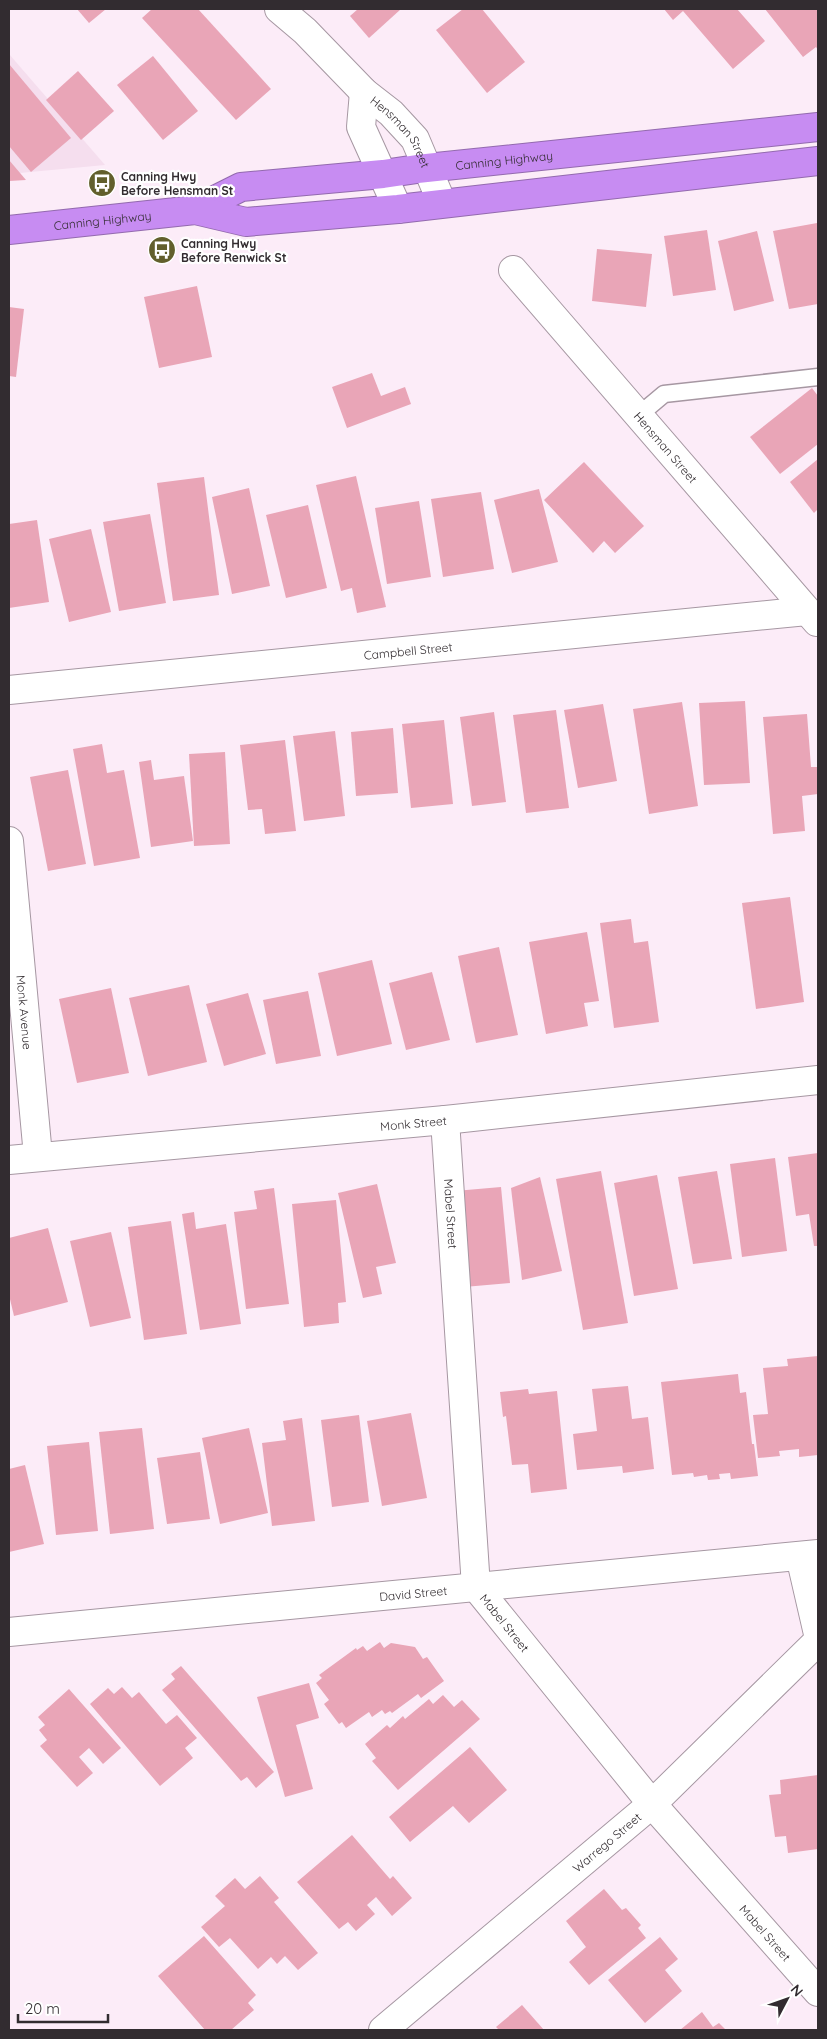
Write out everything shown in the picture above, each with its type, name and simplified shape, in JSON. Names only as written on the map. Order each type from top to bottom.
[{"type":"highway","name":"Canning Highway","points":[[195,210],[241,187],[383,174],[818,126]]},
{"type":"highway","name":"Canning Highway","points":[[9,230],[195,210],[246,222],[398,209],[818,162]]},
{"type":"street","name":"Hensman Street","points":[[279,9],[305,31],[364,92],[391,113],[415,139],[430,169],[442,203]]},
{"type":"street","name":"Hensman Street","points":[[364,92],[361,127],[398,209]]},
{"type":"street","name":"Hensman Street","points":[[513,270],[813,617]]},
{"type":"street","name":"Campbell Street","points":[[9,690],[813,617]]},
{"type":"street","name":"Monk Avenue","points":[[9,841],[38,1156]]},
{"type":"street","name":"Monk Street","points":[[9,1160],[444,1120],[818,1080]]},
{"type":"street","name":"Mabel Street","points":[[444,1120],[476,1587],[652,1804],[818,1992]]},
{"type":"street","name":"David Street","points":[[9,1632],[809,1555]]},
{"type":"street","points":[[809,1555],[818,1634]]},
{"type":"street","name":"Warrego Street","points":[[383,2030],[652,1804],[818,1641]]},
{"type":"lane","points":[[639,416],[664,394],[818,377]]},
{"type":"shaded area","points":[[9,54],[105,165],[9,174]]},
{"type":"building","points":[[77,9],[106,9],[89,23]]},
{"type":"building","points":[[152,9],[198,9],[271,89],[236,120],[142,18]]},
{"type":"building","points":[[358,9],[401,9],[369,38],[350,16]]},
{"type":"building","points":[[463,9],[482,9],[525,62],[487,93],[436,30]]},
{"type":"building","points":[[664,9],[737,9],[765,41],[733,69],[683,11],[673,20]]},
{"type":"building","points":[[765,9],[818,9],[818,50],[816,47],[803,57]]},
{"type":"building","points":[[153,56],[198,111],[163,140],[117,85]]},
{"type":"building","points":[[9,64],[71,138],[31,172],[9,146]]},
{"type":"building","points":[[78,71],[114,111],[81,140],[46,100]]},
{"type":"building","points":[[9,160],[26,180],[9,181]]},
{"type":"building","points":[[817,223],[818,304],[789,309],[773,231]]},
{"type":"building","points":[[707,230],[716,290],[673,296],[664,236]]},
{"type":"building","points":[[757,231],[774,301],[734,311],[718,241]]},
{"type":"building","points":[[597,249],[652,254],[646,307],[592,301]]},
{"type":"building","points":[[197,286],[212,357],[159,368],[144,297]]},
{"type":"building","points":[[9,307],[24,309],[16,377],[9,376]]},
{"type":"building","points":[[372,373],[381,396],[405,387],[411,404],[347,428],[332,387]]},
{"type":"building","points":[[812,388],[818,396],[818,444],[780,474],[750,437]]},
{"type":"building","points":[[818,459],[818,509],[814,513],[790,482]]},
{"type":"building","points":[[584,462],[644,526],[615,553],[604,541],[593,553],[544,500]]},
{"type":"building","points":[[356,476],[386,607],[357,613],[352,588],[341,591],[316,485]]},
{"type":"building","points":[[204,477],[219,595],[173,601],[157,483]]},
{"type":"building","points":[[249,488],[270,586],[232,594],[212,497]]},
{"type":"building","points":[[539,489],[558,562],[512,573],[494,500]]},
{"type":"building","points":[[481,492],[494,569],[443,577],[431,499]]},
{"type":"building","points":[[419,501],[431,577],[387,584],[375,508]]},
{"type":"building","points":[[308,505],[327,588],[286,598],[266,515]]},
{"type":"building","points":[[150,514],[166,603],[119,611],[103,522]]},
{"type":"building","points":[[37,520],[49,602],[9,608],[9,524]]},
{"type":"building","points":[[91,529],[111,612],[69,622],[49,539]]},
{"type":"building","points":[[745,701],[750,783],[704,785],[699,703]]},
{"type":"building","points":[[682,702],[698,806],[649,814],[633,709]]},
{"type":"building","points":[[603,704],[617,781],[578,788],[564,710]]},
{"type":"building","points":[[556,710],[569,808],[526,813],[513,715]]},
{"type":"building","points":[[494,712],[506,802],[472,806],[460,717]]},
{"type":"building","points":[[807,714],[811,767],[818,767],[818,794],[802,796],[805,831],[773,834],[763,717]]},
{"type":"building","points":[[444,720],[453,804],[411,808],[402,724]]},
{"type":"building","points":[[393,728],[398,793],[356,796],[351,732]]},
{"type":"building","points":[[335,731],[345,816],[304,821],[293,736]]},
{"type":"building","points":[[285,740],[296,831],[265,834],[262,809],[248,810],[240,745]]},
{"type":"building","points":[[102,744],[107,773],[124,770],[140,858],[94,866],[73,749]]},
{"type":"building","points":[[225,752],[230,844],[194,846],[189,754]]},
{"type":"building","points":[[151,760],[154,780],[184,776],[193,841],[151,847],[139,762]]},
{"type":"building","points":[[68,770],[86,864],[48,871],[30,777]]},
{"type":"building","points":[[790,897],[804,1002],[756,1009],[742,903]]},
{"type":"building","points":[[631,919],[634,943],[648,941],[659,1022],[614,1028],[600,923]]},
{"type":"building","points":[[587,932],[599,1001],[584,1003],[588,1026],[546,1034],[529,942]]},
{"type":"building","points":[[499,947],[518,1035],[476,1043],[458,956]]},
{"type":"building","points":[[372,960],[392,1044],[337,1056],[318,973]]},
{"type":"building","points":[[432,972],[450,1040],[406,1050],[389,983]]},
{"type":"building","points":[[189,985],[207,1062],[148,1076],[129,998]]},
{"type":"building","points":[[111,988],[129,1073],[77,1083],[59,999]]},
{"type":"building","points":[[308,991],[321,1056],[276,1064],[263,1000]]},
{"type":"building","points":[[248,993],[266,1054],[224,1066],[206,1004]]},
{"type":"building","points":[[818,1153],[818,1246],[814,1246],[809,1214],[796,1216],[788,1157]]},
{"type":"building","points":[[775,1158],[787,1251],[742,1257],[730,1164]]},
{"type":"building","points":[[601,1171],[628,1323],[583,1330],[556,1179]]},
{"type":"building","points":[[717,1171],[732,1259],[693,1264],[678,1177]]},
{"type":"building","points":[[657,1175],[678,1289],[634,1296],[614,1183]]},
{"type":"building","points":[[540,1177],[562,1271],[522,1280],[511,1188]]},
{"type":"building","points":[[377,1184],[396,1263],[376,1267],[382,1294],[363,1298],[338,1193]]},
{"type":"building","points":[[501,1187],[510,1283],[464,1287],[455,1191]]},
{"type":"building","points":[[274,1188],[289,1304],[246,1309],[234,1212],[257,1209],[254,1191]]},
{"type":"building","points":[[336,1200],[346,1302],[338,1303],[339,1323],[304,1327],[292,1204]]},
{"type":"building","points":[[194,1212],[196,1229],[226,1224],[241,1324],[200,1330],[182,1214]]},
{"type":"building","points":[[171,1221],[187,1334],[144,1340],[128,1227]]},
{"type":"building","points":[[48,1228],[68,1302],[14,1316],[9,1295],[9,1238]]},
{"type":"building","points":[[111,1232],[131,1318],[90,1327],[70,1241]]},
{"type":"building","points":[[818,1356],[818,1455],[799,1457],[799,1449],[779,1451],[780,1456],[758,1458],[753,1415],[768,1414],[763,1368],[788,1366],[787,1359]]},
{"type":"building","points":[[738,1374],[740,1393],[746,1392],[758,1476],[731,1479],[730,1473],[719,1474],[720,1479],[708,1480],[707,1475],[694,1477],[693,1473],[672,1475],[661,1382]]},
{"type":"building","points":[[628,1386],[632,1419],[648,1417],[654,1469],[623,1473],[622,1466],[577,1470],[573,1434],[597,1431],[592,1389]]},
{"type":"building","points":[[528,1389],[529,1394],[557,1391],[567,1489],[531,1493],[528,1464],[512,1465],[506,1416],[503,1417],[500,1392]]},
{"type":"building","points":[[411,1413],[427,1498],[382,1506],[367,1421]]},
{"type":"building","points":[[359,1415],[369,1502],[332,1507],[321,1420]]},
{"type":"building","points":[[302,1418],[315,1521],[272,1526],[262,1443],[286,1440],[283,1421]]},
{"type":"building","points":[[142,1428],[154,1529],[110,1534],[99,1432]]},
{"type":"building","points":[[249,1428],[268,1513],[220,1524],[202,1438]]},
{"type":"building","points":[[89,1442],[98,1531],[56,1535],[47,1446]]},
{"type":"building","points":[[200,1452],[210,1519],[167,1524],[157,1458]]},
{"type":"building","points":[[25,1465],[44,1544],[9,1552],[9,1469]]},
{"type":"building","points":[[380,1642],[384,1648],[391,1643],[415,1647],[423,1659],[427,1657],[444,1681],[421,1698],[418,1694],[392,1713],[390,1711],[385,1714],[382,1710],[372,1717],[369,1712],[346,1728],[342,1722],[339,1724],[324,1704],[329,1700],[316,1683],[322,1678],[319,1675],[356,1648],[357,1650],[363,1646],[367,1651]]},
{"type":"building","points":[[181,1666],[274,1772],[256,1788],[247,1777],[241,1781],[162,1690],[175,1679],[171,1674]]},
{"type":"building","points":[[309,1683],[319,1718],[296,1725],[313,1789],[285,1797],[257,1697]]},
{"type":"building","points":[[122,1687],[132,1698],[139,1692],[166,1724],[177,1715],[197,1738],[185,1748],[193,1758],[160,1786],[90,1704],[108,1688],[114,1694]]},
{"type":"building","points":[[69,1689],[121,1748],[103,1764],[89,1748],[79,1757],[93,1773],[77,1787],[40,1746],[47,1740],[39,1730],[45,1725],[38,1717]]},
{"type":"building","points":[[443,1695],[454,1707],[462,1700],[480,1719],[398,1790],[372,1761],[376,1758],[365,1744],[387,1725],[390,1728],[403,1716],[405,1719],[429,1699],[433,1704]]},
{"type":"building","points":[[470,1747],[507,1790],[469,1823],[453,1806],[410,1842],[389,1817]]},
{"type":"building","points":[[818,1775],[818,1849],[788,1853],[786,1836],[775,1837],[769,1795],[781,1794],[780,1780]]},
{"type":"building","points":[[352,1835],[390,1879],[393,1876],[412,1898],[392,1916],[376,1897],[367,1905],[375,1914],[356,1931],[348,1922],[339,1929],[297,1882]]},
{"type":"building","points":[[260,1876],[279,1898],[274,1902],[318,1953],[298,1970],[285,1956],[277,1964],[271,1957],[258,1969],[230,1938],[219,1947],[201,1927],[225,1906],[215,1896],[235,1878],[245,1889]]},
{"type":"building","points":[[604,1889],[622,1910],[626,1908],[641,1925],[638,1928],[646,1938],[589,1985],[569,1962],[586,1947],[566,1921]]},
{"type":"building","points":[[204,1936],[256,1995],[248,2003],[254,2010],[231,2030],[205,2030],[158,1976]]},
{"type":"building","points":[[660,1937],[678,1959],[665,1970],[682,1991],[645,2023],[608,1980]]},
{"type":"building","points":[[522,2005],[544,2030],[499,2030],[496,2027]]},
{"type":"building","points":[[702,2012],[713,2027],[719,2023],[726,2030],[680,2030]]},
{"type":"place","name":"Canning Hwy Before Hensman St","points":[[102,183]]},
{"type":"place","name":"Canning Hwy Before Renwick St","points":[[162,250]]}]
